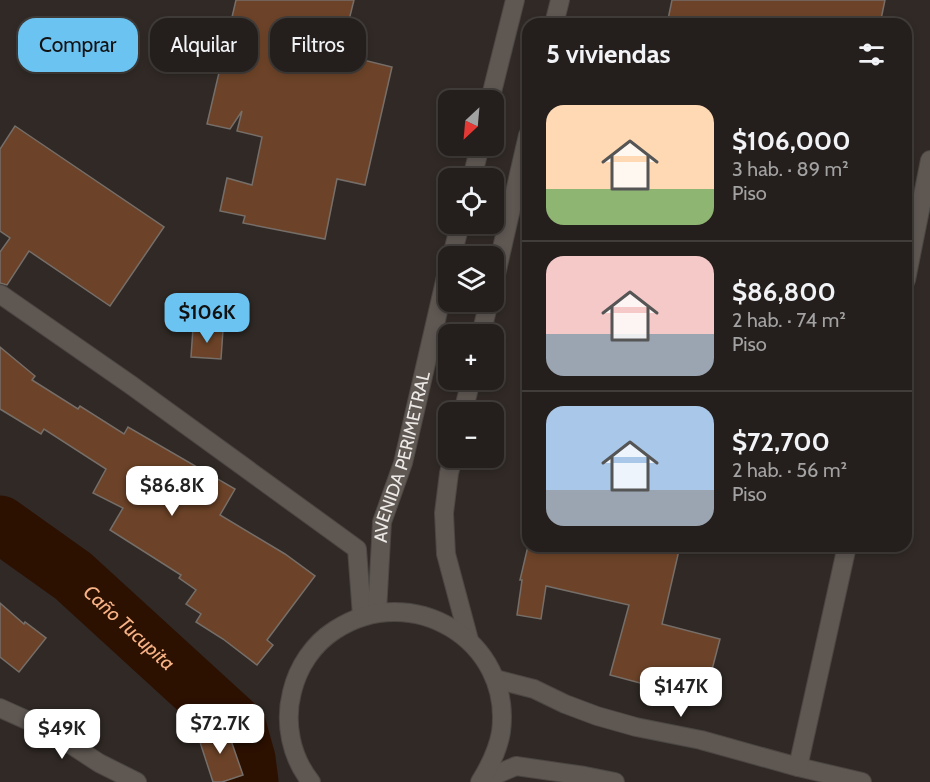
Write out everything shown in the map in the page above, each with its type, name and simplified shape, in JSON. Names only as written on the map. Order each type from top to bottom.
[{"type":"street","points":[[492,90],[515,0]]},
{"type":"street","points":[[556,18],[560,0]]},
{"type":"street","points":[[912,250],[930,160]]},
{"type":"street","points":[[502,246],[522,161]]},
{"type":"street","points":[[0,294],[131,385],[357,549],[369,614]]},
{"type":"street","name":"AVENIDA PERIMETRAL","points":[[369,614],[382,522],[403,463],[438,311]]},
{"type":"street","points":[[450,468],[444,513],[446,554],[469,640]]},
{"type":"street","points":[[798,767],[846,552]]},
{"type":"street","points":[[311,782],[296,756],[289,719],[290,699],[303,663],[328,634],[344,624],[369,614],[393,611],[426,616],[442,621],[456,630],[469,640],[484,658],[495,679],[501,705],[501,732],[494,758],[481,782]]},
{"type":"street","points":[[495,679],[534,689],[597,716],[636,727],[701,740],[862,782]]},
{"type":"street","points":[[0,708],[49,730],[99,763],[137,782]]},
{"type":"street","points":[[481,782],[516,766],[615,782]]},
{"type":"building","points":[[236,0],[354,0],[350,18],[270,18],[270,72],[366,72],[366,61],[392,67],[365,185],[337,179],[325,239],[243,223],[245,216],[220,211],[227,178],[252,185],[262,137],[237,131],[242,111],[230,129],[207,124],[219,72],[258,72],[258,18],[232,18]]},
{"type":"building","points":[[672,0],[885,0],[881,18],[668,18]]},
{"type":"building","points":[[15,126],[164,227],[110,306],[29,251],[7,285],[0,283],[0,252],[10,238],[0,231],[0,149]]},
{"type":"building","points":[[193,328],[223,330],[221,359],[191,357]]},
{"type":"building","points":[[0,347],[35,376],[32,380],[78,409],[80,406],[124,434],[128,427],[235,489],[220,515],[285,554],[315,576],[267,640],[273,645],[257,665],[196,622],[201,614],[186,604],[196,590],[179,578],[181,575],[110,530],[123,508],[93,493],[106,469],[44,429],[41,434],[0,409]]},
{"type":"building","points":[[527,552],[679,552],[662,624],[720,639],[704,700],[610,675],[629,605],[546,586],[541,619],[517,615],[522,580],[520,580]]},
{"type":"building","points":[[0,603],[24,624],[25,622],[46,638],[19,672],[0,657]]},
{"type":"building","points":[[226,726],[243,775],[222,782],[213,782],[198,736]]},
{"type":"waterway","name":"Caño Tucupita","points":[[0,524],[73,576],[238,727],[247,759],[250,782]]}]
